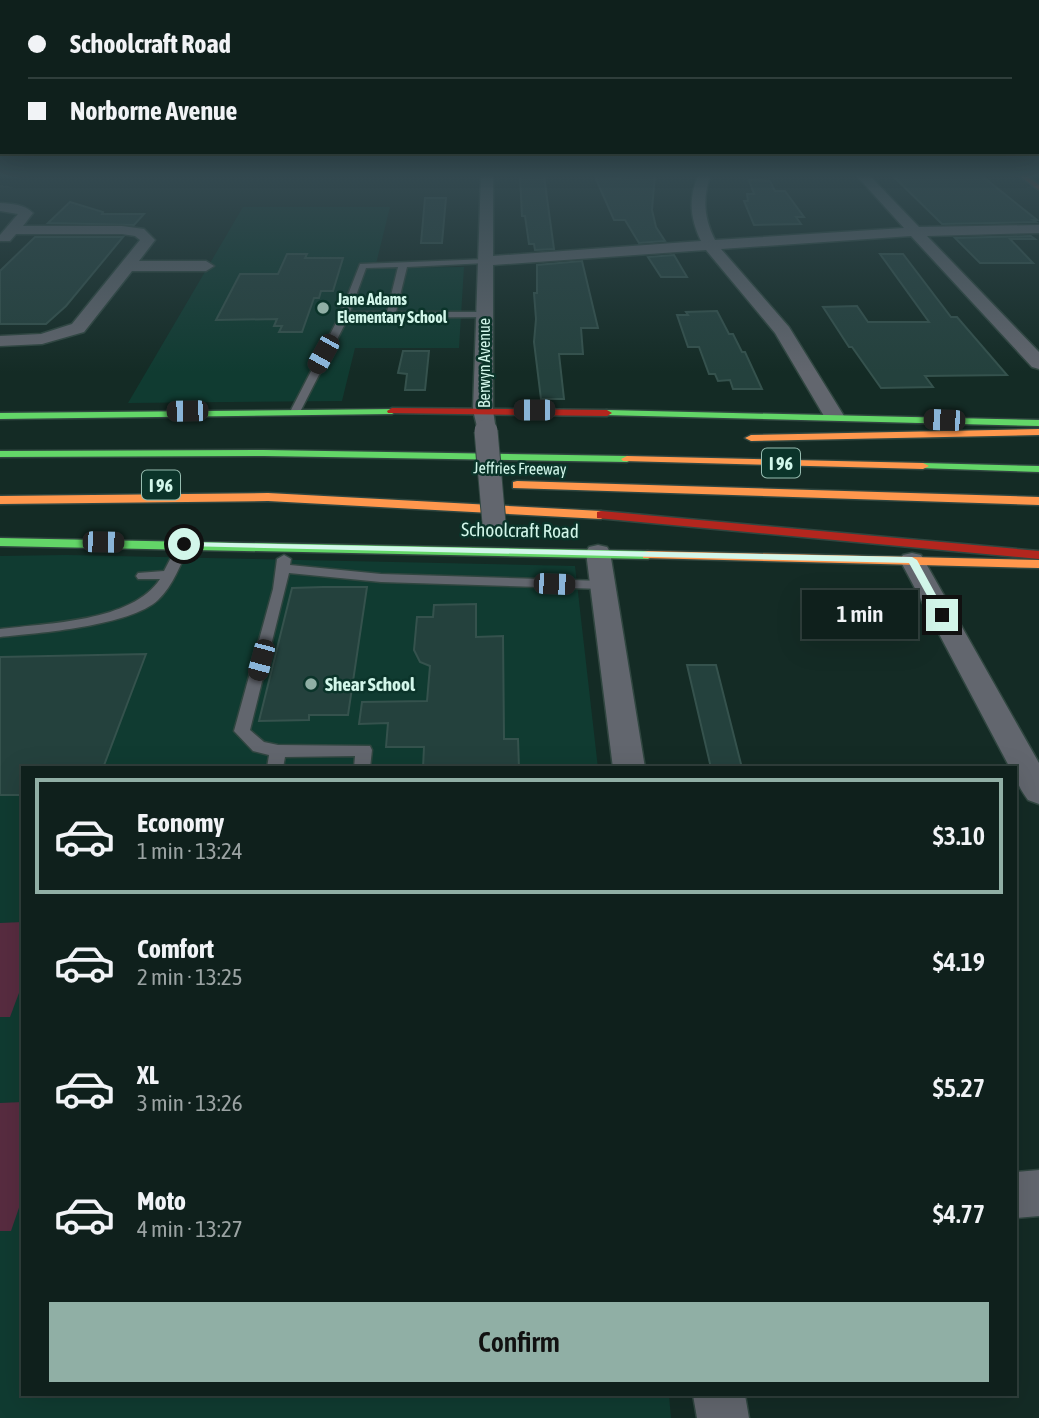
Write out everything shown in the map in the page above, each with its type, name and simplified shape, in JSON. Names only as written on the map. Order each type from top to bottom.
[{"type":"main road","points":[[0,416],[296,410],[484,420],[834,416],[1039,423]]},
{"type":"main road","points":[[741,438],[1039,432]]},
{"type":"main road","points":[[32,453],[214,443],[533,441]]},
{"type":"main road","name":"Jeffries Freeway","points":[[0,454],[523,457],[1039,469]]},
{"type":"main road","name":"I 96","points":[[0,490],[307,483]]},
{"type":"main road","name":"Jeffries Freeway","points":[[470,484],[1039,500]]},
{"type":"main road","points":[[0,500],[222,496],[407,502],[633,517],[1039,555]]},
{"type":"main road","name":"Schoolcraft Road","points":[[0,542],[598,552],[1039,564]]},
{"type":"street","points":[[0,341],[62,335],[84,323],[148,240]]},
{"type":"street","name":"Berwyn Avenue","points":[[486,240],[484,420],[494,550]]},
{"type":"street","points":[[709,240],[783,331],[834,416]]},
{"type":"street","points":[[486,261],[790,240]]},
{"type":"street","points":[[924,240],[1039,363]]},
{"type":"street","points":[[128,266],[206,266]]},
{"type":"street","points":[[598,552],[629,766]]},
{"type":"street","points":[[912,560],[1039,792]]},
{"type":"street","points":[[1017,1195],[1039,1194]]},
{"type":"street","points":[[719,1396],[723,1418]]},
{"type":"lane","points":[[296,410],[312,374],[345,315],[363,266],[486,261]]},
{"type":"lane","points":[[391,315],[403,265]]},
{"type":"lane","points":[[345,315],[485,315]]},
{"type":"lane","points":[[0,633],[114,614],[149,602],[162,587],[184,544]]},
{"type":"lane","points":[[283,546],[284,568],[242,731],[260,747],[278,751],[364,750],[362,766]]},
{"type":"lane","points":[[284,568],[381,578],[603,585]]},
{"type":"lane","points":[[143,576],[168,575]]},
{"type":"lane","points":[[275,766],[278,751]]},
{"type":"shaded area","name":"Jane Adams Elementary School","points":[[224,240],[382,240],[375,268],[464,267],[459,348],[355,348],[342,401],[128,403]]},
{"type":"shaded area","points":[[66,555],[575,566],[598,766],[21,766],[21,1396],[669,1396],[671,1418],[0,1418],[0,556]]},
{"type":"shaded area","points":[[21,922],[21,987],[10,1017],[0,1017],[0,923]]},
{"type":"shaded area","points":[[21,1102],[21,1202],[11,1231],[0,1231],[0,1103]]},
{"type":"building","points":[[32,240],[120,240],[66,306],[46,324],[0,324],[0,271]]},
{"type":"building","points":[[421,240],[442,240],[442,243],[421,243]]},
{"type":"building","points":[[528,240],[553,240],[554,249],[535,250],[534,244],[529,244]]},
{"type":"building","points":[[637,240],[665,241],[639,243]]},
{"type":"building","points":[[957,240],[1011,240],[1033,263],[980,263]]},
{"type":"building","points":[[287,254],[307,254],[305,258],[343,258],[333,291],[321,291],[319,298],[314,298],[302,332],[279,332],[282,326],[274,326],[277,319],[216,320],[240,274],[278,274]]},
{"type":"building","points":[[880,254],[903,254],[951,317],[957,317],[1007,375],[925,376],[933,387],[881,388],[852,347],[849,347],[823,307],[857,306],[868,322],[929,322]]},
{"type":"building","points":[[674,255],[687,277],[661,277],[648,257]]},
{"type":"building","points":[[582,261],[598,328],[581,328],[583,354],[559,354],[564,399],[541,399],[534,342],[537,265]]},
{"type":"building","points":[[717,311],[729,334],[733,334],[742,352],[745,352],[762,389],[733,389],[730,380],[718,381],[715,374],[709,374],[699,347],[688,347],[677,315]]},
{"type":"building","points":[[403,351],[429,351],[425,390],[405,390],[407,374],[398,373]]},
{"type":"building","points":[[367,587],[348,715],[309,715],[309,720],[259,721],[292,588]]},
{"type":"building","points":[[476,604],[476,637],[503,636],[504,739],[518,739],[519,766],[423,766],[424,747],[386,747],[388,723],[359,724],[362,702],[427,701],[430,666],[420,662],[414,650],[417,617],[433,617],[434,605]]},
{"type":"building","points":[[146,654],[104,766],[21,766],[21,795],[0,795],[0,657]]},
{"type":"building","points":[[687,665],[716,665],[741,766],[711,766]]},
{"type":"traffic: fast","points":[[0,416],[392,411]]},
{"type":"traffic: fast","points":[[607,413],[1039,423]]},
{"type":"traffic: fast","points":[[0,454],[264,453],[627,459]]},
{"type":"traffic: fast","points":[[923,466],[1039,469]]},
{"type":"traffic: fast","points":[[0,542],[648,555]]},
{"type":"traffic: slow","points":[[751,438],[1039,432]]},
{"type":"traffic: slow","points":[[627,459],[923,466]]},
{"type":"traffic: slow","points":[[517,485],[1039,501]]},
{"type":"traffic: slow","points":[[0,500],[268,497],[601,515]]},
{"type":"traffic: slow","points":[[648,555],[1039,564]]},
{"type":"traffic: jam","points":[[392,411],[607,413]]},
{"type":"traffic: jam","points":[[601,515],[1039,555]]},
{"type":"place","name":"Jane Adams Elementary School","points":[[323,308]]},
{"type":"place","name":"Shear School","points":[[311,684]]},
{"type":"route","points":[[184,544],[912,560],[942,615]]}]
